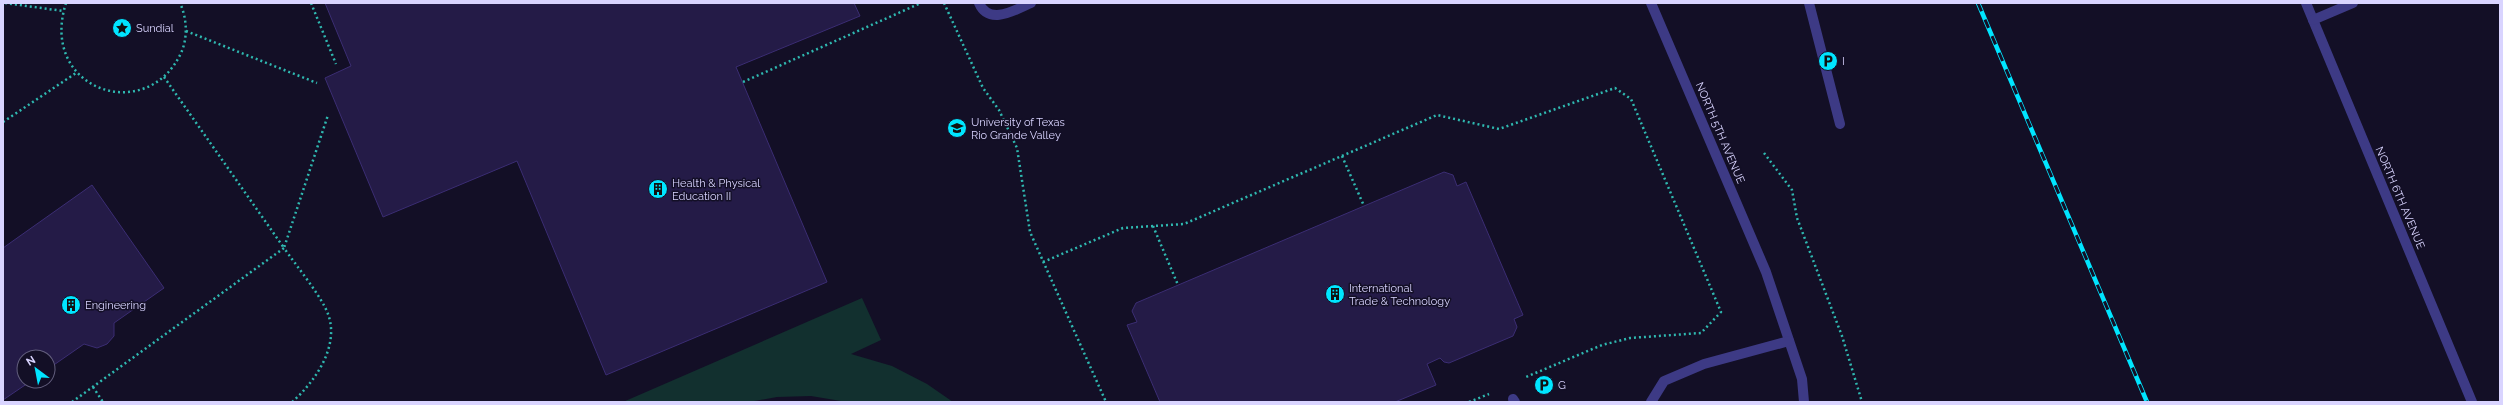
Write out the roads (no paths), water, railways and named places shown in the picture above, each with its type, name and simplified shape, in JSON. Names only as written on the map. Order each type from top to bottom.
[{"type":"street","points":[[980,3],[986,13],[993,16],[1005,14],[1031,3]]},
{"type":"street","name":"NORTH 5TH AVENUE","points":[[1651,3],[1766,272],[1802,379],[1804,402]]},
{"type":"street","points":[[1809,3],[1840,124]]},
{"type":"street","name":"NORTH 6TH AVENUE","points":[[2306,3],[2472,402]]},
{"type":"street","points":[[2313,20],[2353,3]]},
{"type":"street","points":[[1651,402],[1664,381],[1704,364],[1789,341]]},
{"type":"railway","points":[[1978,3],[2147,402]]},
{"type":"place","name":"Sundial","points":[[122,28]]},
{"type":"place","name":"I","points":[[1828,61]]},
{"type":"place","name":"University of Texas Rio Grande Valley","points":[[957,128]]},
{"type":"place","name":"Health & Physical Education II","points":[[658,189]]},
{"type":"place","name":"International Trade & Technology","points":[[1335,294]]},
{"type":"place","name":"Engineering","points":[[71,305]]},
{"type":"place","name":"G","points":[[1544,385]]}]
